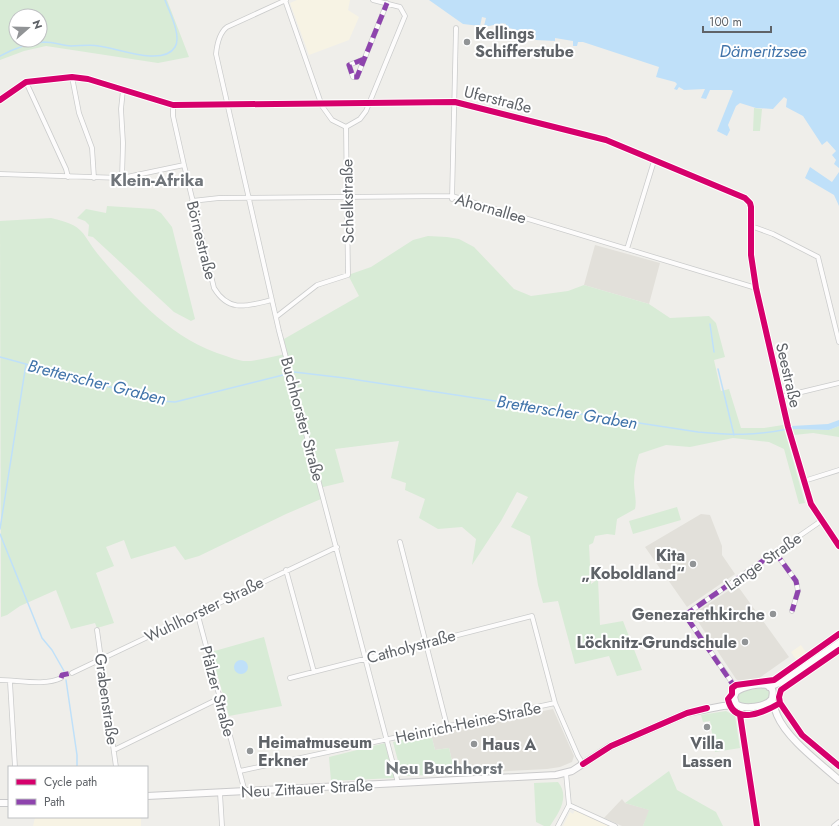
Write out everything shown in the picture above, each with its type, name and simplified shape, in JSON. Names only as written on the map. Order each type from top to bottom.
[{"type":"main road","points":[[722,706],[734,698],[738,691],[743,688],[762,685],[769,687],[784,681],[839,643]]},
{"type":"main road","points":[[722,706],[765,704],[784,681]]},
{"type":"main road","points":[[769,687],[777,715]]},
{"type":"main road","points":[[734,698],[739,706]]},
{"type":"main road","points":[[765,704],[777,715],[801,746],[839,780]]},
{"type":"main road","name":"Neu Zittauer Straße","points":[[148,796],[245,792],[553,775],[566,773],[584,764],[609,747],[682,715],[722,706]]},
{"type":"street","points":[[285,0],[321,103],[332,120],[346,127],[360,119],[369,103],[405,16],[400,6],[373,0]]},
{"type":"street","name":"Buchhorster Straße","points":[[285,0],[227,27],[221,35],[217,45],[216,54],[276,317],[388,739],[398,783]]},
{"type":"street","points":[[364,59],[349,65],[353,77],[357,77],[387,3]]},
{"type":"street","points":[[452,198],[456,28]]},
{"type":"street","points":[[72,77],[79,113],[92,148],[94,178]]},
{"type":"street","name":"Uferstraße","points":[[26,82],[72,77],[88,79],[173,104],[228,105],[455,102],[606,140],[748,200]]},
{"type":"street","points":[[0,100],[26,82],[66,169],[68,177]]},
{"type":"street","points":[[122,178],[123,143],[121,109],[123,90]]},
{"type":"street","name":"Börnestraße","points":[[173,104],[173,116],[211,281],[219,297],[225,303],[241,306],[253,305],[272,300]]},
{"type":"street","name":"Schelkstraße","points":[[276,317],[317,285],[348,275],[346,127]]},
{"type":"street","points":[[627,249],[654,161]]},
{"type":"street","points":[[0,174],[122,178],[184,165]]},
{"type":"street","name":"Ahornallee","points":[[192,201],[219,198],[452,198],[756,288]]},
{"type":"street","name":"Seestraße","points":[[748,200],[751,207],[751,255],[756,288],[790,435],[811,504],[839,546]]},
{"type":"street","points":[[751,226],[773,234],[818,257],[839,342]]},
{"type":"street","points":[[781,397],[839,383]]},
{"type":"street","points":[[804,481],[839,470]]},
{"type":"street","name":"Lange Straße","points":[[738,691],[685,615],[821,521]]},
{"type":"street","points":[[400,542],[447,726]]},
{"type":"street","name":"Wuhlhorster Straße","points":[[72,673],[337,546]]},
{"type":"street","points":[[775,552],[796,581],[798,591],[792,611]]},
{"type":"street","points":[[286,570],[314,672]]},
{"type":"street","name":"Pfälzer Straße","points":[[197,612],[245,792]]},
{"type":"street","name":"Catholystraße","points":[[290,678],[532,616],[555,703]]},
{"type":"street","name":"Grabenstraße","points":[[97,630],[116,766]]},
{"type":"street","points":[[0,680],[10,682],[54,682],[61,678]]},
{"type":"street","points":[[10,682],[15,766]]},
{"type":"street","points":[[114,750],[220,698]]},
{"type":"street","points":[[555,703],[578,756],[584,764]]},
{"type":"street","name":"Heinrich-Heine-Straße","points":[[240,771],[555,703]]},
{"type":"street","points":[[739,706],[757,826]]},
{"type":"street","points":[[558,826],[569,805],[566,773]]},
{"type":"street","points":[[220,793],[222,826]]},
{"type":"street","points":[[569,805],[615,826]]},
{"type":"street","points":[[834,826],[839,822]]},
{"type":"shaded area","points":[[297,0],[350,0],[348,10],[359,17],[349,40],[309,55],[290,3]]},
{"type":"shaded area","points":[[595,245],[660,263],[649,304],[584,285]]},
{"type":"shaded area","name":"Kita „Koboldland“","points":[[701,514],[710,515],[722,546],[722,555],[735,574],[687,607],[645,547]]},
{"type":"shaded area","name":"Löcknitz-Grundschule","points":[[737,585],[789,657],[755,681],[742,683],[736,679],[693,614]]},
{"type":"shaded area","points":[[801,645],[807,654],[797,661],[791,652]]},
{"type":"shaded area","points":[[553,709],[574,756],[572,762],[560,767],[455,774],[449,748],[435,750],[431,734]]},
{"type":"shaded area","points":[[622,799],[625,803],[650,810],[643,826],[622,826],[604,818]]},
{"type":"shaded area","points":[[575,810],[609,826],[563,826],[570,812],[573,814]]},
{"type":"shaded area","points":[[35,818],[141,818],[141,826],[33,826]]},
{"type":"green space","points":[[0,0],[167,0],[189,57],[158,63],[48,46],[48,8],[8,8],[8,48],[37,48],[0,60]]},
{"type":"green space","points":[[754,108],[762,109],[760,131],[753,131]]},
{"type":"green space","points":[[107,206],[154,209],[161,213],[172,227],[195,319],[191,321],[174,312],[93,237],[88,236],[89,225],[85,221],[77,218],[86,209],[106,213]]},
{"type":"green space","points":[[51,218],[71,224],[82,232],[101,258],[142,303],[173,329],[189,340],[207,349],[243,361],[259,360],[286,354],[284,339],[359,296],[348,275],[371,267],[413,240],[428,236],[459,239],[474,247],[514,289],[531,296],[568,291],[584,285],[649,304],[670,318],[709,316],[716,323],[725,357],[714,360],[721,391],[729,389],[741,428],[764,428],[783,425],[805,503],[799,504],[784,449],[769,442],[733,438],[690,447],[666,445],[639,454],[634,479],[636,502],[635,509],[617,519],[615,535],[607,534],[595,536],[593,543],[589,545],[591,584],[598,579],[600,625],[623,621],[642,670],[617,676],[609,656],[575,664],[558,601],[543,603],[538,585],[530,536],[511,527],[528,497],[517,492],[501,521],[472,565],[476,539],[462,527],[438,529],[419,518],[425,499],[405,490],[406,483],[391,478],[399,441],[335,449],[344,482],[319,488],[321,499],[286,514],[199,556],[185,560],[175,546],[131,559],[124,540],[106,547],[114,566],[96,573],[114,623],[97,628],[95,623],[71,629],[56,590],[20,606],[7,615],[1,617],[0,221]]},
{"type":"green space","points":[[839,426],[839,437],[813,433],[794,435],[792,429],[829,430]]},
{"type":"green space","points":[[677,507],[681,520],[633,534],[629,521]]},
{"type":"green space","points":[[264,637],[282,706],[229,716],[211,652]]},
{"type":"green space","points":[[763,688],[768,689],[771,694],[766,700],[756,704],[746,704],[738,701],[737,696],[743,691]]},
{"type":"green space","points":[[726,711],[735,716],[740,748],[715,752],[710,721],[703,722],[701,715]]},
{"type":"green space","points":[[431,734],[435,750],[449,748],[455,774],[402,776],[393,742]]},
{"type":"green space","points":[[385,743],[394,778],[331,781],[329,757]]},
{"type":"green space","points":[[669,771],[677,790],[716,812],[723,826],[643,826],[649,810],[625,803]]},
{"type":"green space","points":[[558,782],[563,793],[562,804],[550,826],[544,826],[536,822],[534,783]]},
{"type":"water","name":"Dämeritzsee","points":[[429,0],[839,0],[839,168],[834,164],[836,160],[832,155],[836,151],[827,141],[822,145],[803,116],[786,107],[787,99],[784,97],[773,109],[756,108],[740,103],[736,106],[728,125],[730,130],[727,136],[717,131],[733,91],[731,90],[710,90],[706,99],[701,98],[705,89],[684,90],[679,87],[677,90],[674,89],[677,84],[675,82],[656,77],[659,67],[583,42],[578,42],[577,46],[573,46],[573,41],[555,38],[555,41],[536,40],[526,33],[506,27],[506,24],[484,26],[486,18],[482,17],[480,26],[463,24]]},
{"type":"water","points":[[810,167],[832,182],[839,172],[839,206],[834,195],[805,178]]},
{"type":"water","points":[[839,420],[839,426],[829,430],[792,429],[791,426],[828,424]]},
{"type":"water","points":[[241,660],[246,662],[248,667],[246,672],[241,674],[236,672],[234,667],[236,662]]},
{"type":"waterway","points":[[0,56],[22,47],[44,42],[71,46],[96,45],[139,55],[161,56],[169,53],[175,47],[177,42],[176,30],[165,0]]},
{"type":"waterway","points":[[710,324],[714,352]]},
{"type":"waterway","name":"Bretterscher Graben","points":[[0,357],[161,401],[175,402],[287,374]]},
{"type":"waterway","points":[[0,529],[26,364]]},
{"type":"waterway","points":[[718,369],[734,435]]},
{"type":"waterway","name":"Bretterscher Graben","points":[[294,372],[345,378],[698,432],[743,434],[764,433],[788,429]]},
{"type":"waterway","points":[[0,534],[42,638],[52,650],[64,671]]},
{"type":"waterway","points":[[66,680],[77,755],[77,766]]},
{"type":"marked path","points":[[364,59],[349,65],[353,77],[357,77],[387,3]]},
{"type":"marked path","points":[[736,689],[685,615],[780,549]]},
{"type":"marked path","points":[[775,552],[796,581],[798,591],[792,611]]},
{"type":"marked path","points":[[61,678],[62,675],[72,673]]},
{"type":"cycle path","points":[[0,100],[26,82],[72,77],[88,79],[173,105],[455,102],[606,140],[745,198],[750,203],[751,207],[751,255],[756,288],[788,427],[811,504],[839,546]]},
{"type":"cycle path","points":[[780,703],[758,713],[743,715],[736,712],[731,707],[728,699],[732,694],[732,688],[736,685],[774,680],[839,634]]},
{"type":"cycle path","points":[[839,650],[781,690],[779,697],[780,703],[802,735],[839,766]]},
{"type":"cycle path","points":[[583,764],[611,746],[687,713],[707,708]]},
{"type":"cycle path","points":[[740,715],[757,826]]},
{"type":"place","name":"Kellings Schifferstube","points":[[467,42]]},
{"type":"place","name":"Kita „Koboldland“","points":[[693,564]]},
{"type":"place","name":"Genezarethkirche","points":[[773,614]]},
{"type":"place","name":"Löcknitz-Grundschule","points":[[745,642]]},
{"type":"place","name":"Villa Lassen","points":[[707,727]]},
{"type":"place","name":"Haus A","points":[[474,744]]},
{"type":"place","name":"Heimatmuseum Erkner","points":[[250,751]]},
{"type":"district","name":"Klein-Afrika","points":[[157,180]]},
{"type":"district","name":"Neu Buchhorst","points":[[444,768]]}]
